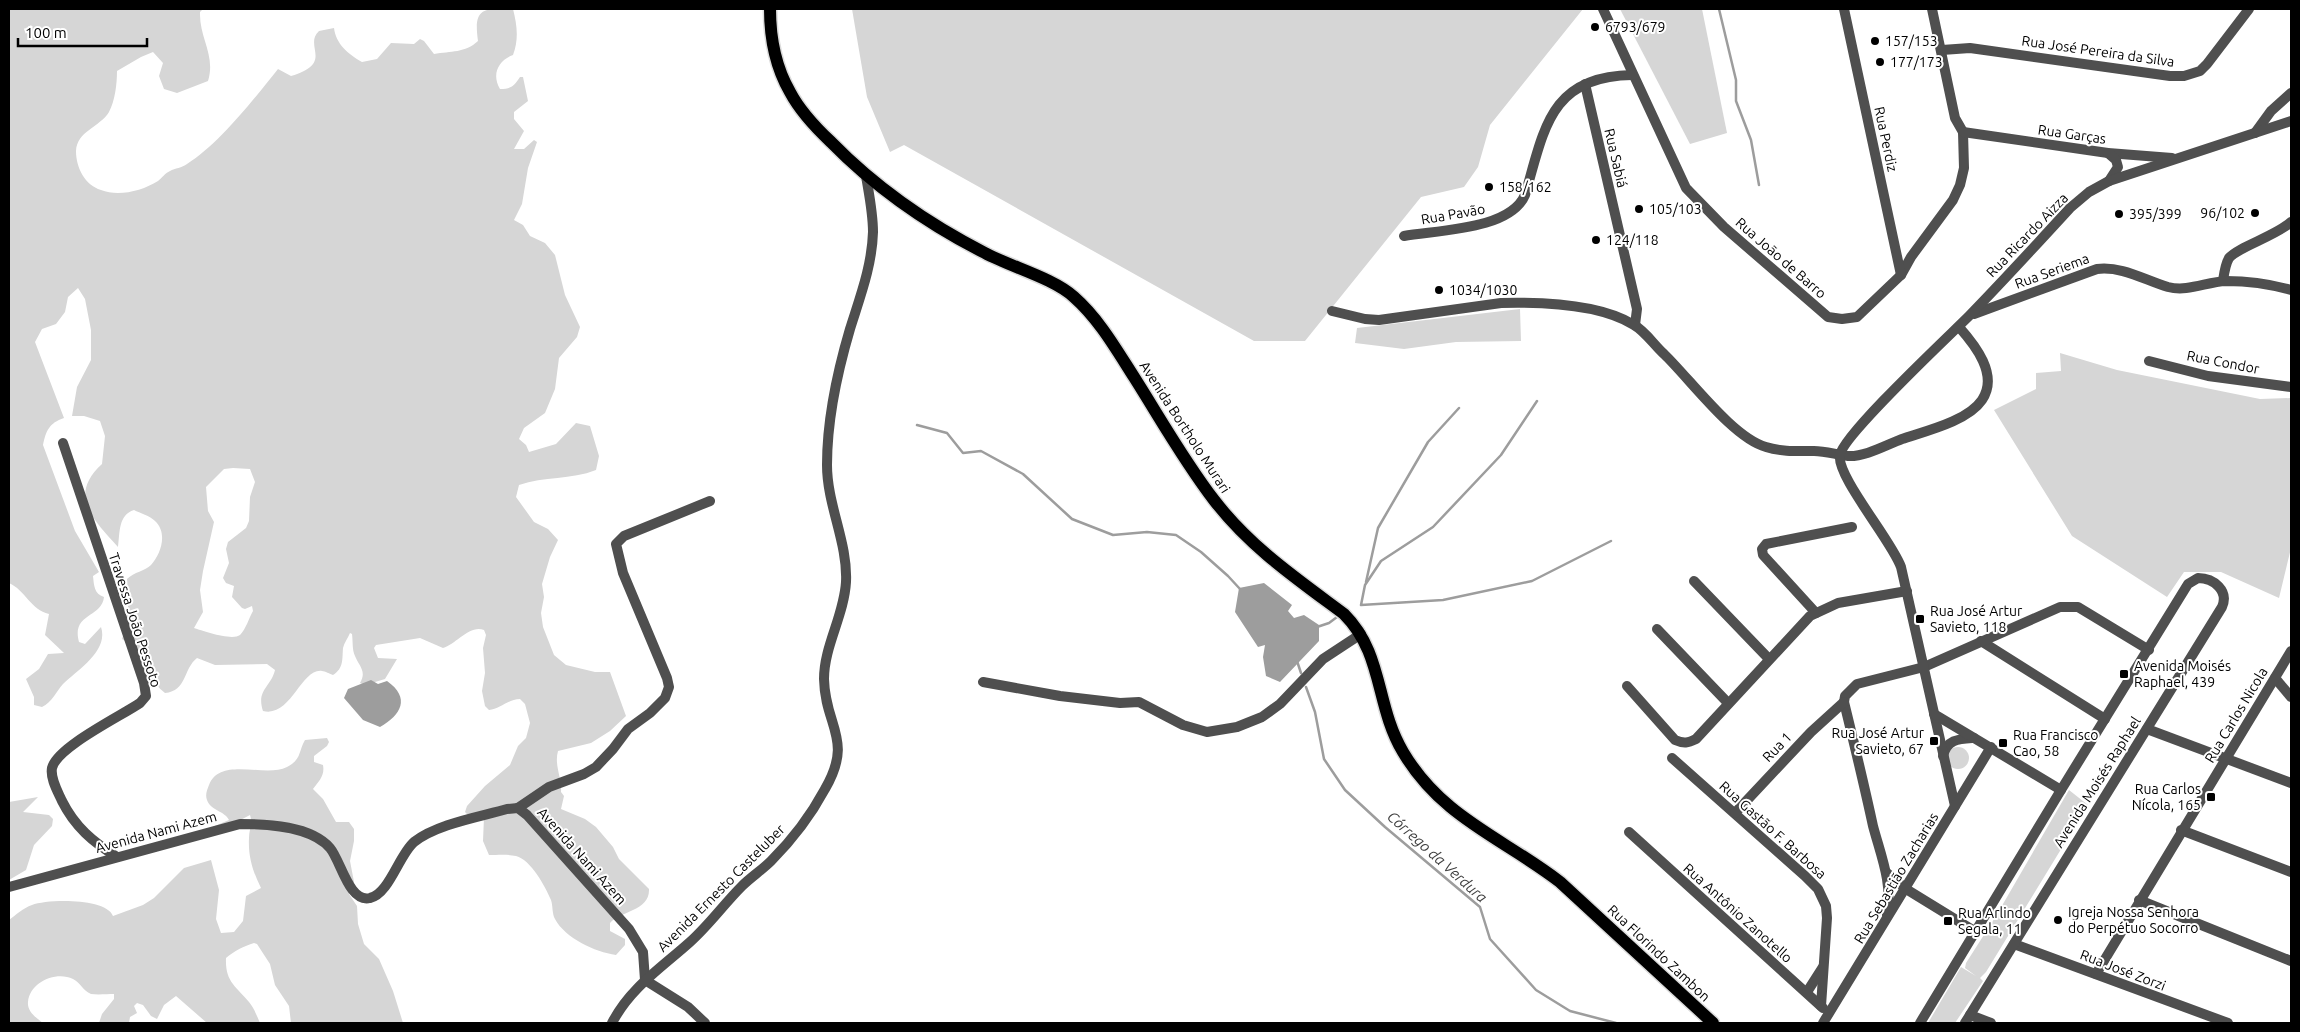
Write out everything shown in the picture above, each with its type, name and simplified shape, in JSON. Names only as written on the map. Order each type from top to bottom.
[{"type":"main road","name":"Avenida Bortholo Murari","points":[[770,9],[773,50],[780,72],[790,93],[820,132],[866,176],[938,228],[986,254],[1059,287],[1073,297],[1098,323],[1115,347],[1190,467],[1215,502],[1253,545],[1344,614],[1361,634],[1373,660],[1381,696],[1394,734],[1402,752],[1424,781],[1469,824],[1542,869],[1584,904]]},
{"type":"main road","name":"Rua Florindo Zambon","points":[[1584,904],[1713,1023]]},
{"type":"street","name":"Rua João de Barro","points":[[1602,9],[1686,188],[1724,227],[1828,317],[1842,319],[1857,317],[1901,275],[1911,257],[1953,200],[1960,185],[1964,168],[1962,132],[1955,118],[1932,9]]},
{"type":"street","name":"Rua Perdiz","points":[[1844,9],[1901,275]]},
{"type":"street","name":"Rua José Pereira da Silva","points":[[1942,50],[1970,48],[2151,74],[2184,76],[2200,71],[2207,64],[2249,9]]},
{"type":"street","name":"Rua Pavão","points":[[1404,236],[1486,223],[1514,211],[1521,204],[1525,195],[1543,133],[1553,111],[1569,94],[1585,84],[1614,76],[1632,75]]},
{"type":"street","name":"Rua Sabiá","points":[[1585,84],[1637,309],[1635,325]]},
{"type":"street","points":[[2255,133],[2271,111],[2291,99]]},
{"type":"street","name":"Rua Ricardo Aizza","points":[[1840,459],[1844,444],[1864,421],[1970,315],[2070,208],[2089,192],[2109,181],[2291,120]]},
{"type":"street","name":"Rua Garças","points":[[1962,132],[2108,153],[2178,158]]},
{"type":"street","points":[[2108,153],[2116,160],[2118,167],[2109,181]]},
{"type":"street","name":"Avenida Ernesto Casteluber","points":[[612,1023],[621,1006],[645,980],[692,940],[744,884],[785,847],[813,809],[835,769],[840,752],[837,734],[826,698],[825,668],[843,602],[846,582],[844,560],[828,488],[828,441],[837,381],[867,276],[871,251],[872,215],[866,176]]},
{"type":"street","points":[[2223,282],[2230,257],[2281,231],[2291,222]]},
{"type":"street","name":"Rua Seriema","points":[[1970,315],[2097,268],[2108,267],[2170,287],[2205,286],[2223,282],[2250,282],[2291,290]]},
{"type":"street","points":[[1332,311],[1349,316],[1380,320],[1501,303],[1542,303],[1596,312],[1635,325],[1681,371],[1735,430],[1748,439],[1765,447],[1778,450],[1816,451],[1840,459],[1869,452],[1946,424],[1976,408],[1986,394],[1986,371],[1977,348],[1958,327]]},
{"type":"street","name":"Rua Condor","points":[[2150,361],[2208,376],[2291,387]]},
{"type":"street","name":"Travessa João Pessoto","points":[[63,443],[144,683],[146,696],[140,704],[67,749],[56,760],[52,769],[52,776],[62,800],[78,827],[95,844],[117,857]]},
{"type":"street","points":[[1840,459],[1848,480],[1895,552],[1907,591],[1955,806]]},
{"type":"street","points":[[518,808],[549,787],[584,774],[596,767],[628,729],[650,713],[665,698],[669,687],[667,678],[623,573],[616,544],[624,536],[710,502]]},
{"type":"street","points":[[1816,613],[1763,555],[1762,549],[1766,544],[1852,527]]},
{"type":"street","name":"Avenida Moisés Raphael","points":[[1920,1023],[2061,790],[2192,580],[2203,578],[2212,580],[2222,589],[2225,596],[2222,607],[1967,1019]]},
{"type":"street","points":[[1694,581],[1769,659]]},
{"type":"street","points":[[1627,686],[1675,740],[1682,744],[1696,738],[1800,626],[1816,613],[1838,603],[1907,591]]},
{"type":"street","name":"Rua 1","points":[[1735,813],[1816,726],[1844,702],[1845,696],[1857,684],[1924,667],[2060,607],[2078,607],[2148,650]]},
{"type":"street","points":[[1657,628],[1728,703]]},
{"type":"street","points":[[983,682],[1060,696],[1139,702],[1184,725],[1207,732],[1237,727],[1262,717],[1280,704],[1323,659],[1361,634]]},
{"type":"street","points":[[1981,641],[2105,719]]},
{"type":"street","name":"Rua Carlos Nicola","points":[[2096,974],[2291,650]]},
{"type":"street","points":[[2275,678],[2291,697]]},
{"type":"street","points":[[1844,702],[1878,844],[1887,873],[1889,900],[1886,922]]},
{"type":"street","name":"Avenida Moisés Raphael","points":[[1934,714],[2061,790]]},
{"type":"street","points":[[2146,729],[2291,783]]},
{"type":"street","points":[[1943,756],[1950,742],[1975,738]]},
{"type":"street","name":"Rua Sebastião Zacharias","points":[[1826,1019],[1991,747]]},
{"type":"street","name":"Rua Gastão F. Barbosa","points":[[1672,758],[1805,876],[1823,897],[1827,918],[1821,1006]]},
{"type":"street","name":"Avenida Nami Azem","points":[[9,887],[240,824],[257,824],[301,831],[321,839],[340,862],[353,893],[360,898],[370,898],[380,892],[412,844],[427,833],[507,809],[518,808],[527,815],[629,929],[643,952],[645,980]]},
{"type":"street","points":[[2181,830],[2291,872]]},
{"type":"street","name":"Rua Antônio Zanotello","points":[[1629,832],[1807,992],[1821,1006],[1826,1019]]},
{"type":"street","points":[[1887,873],[1906,889],[1976,932]]},
{"type":"street","points":[[2139,900],[2291,961]]},
{"type":"street","name":"Rua José Zorzi","points":[[2014,944],[2224,1023]]},
{"type":"street","points":[[1807,992],[1823,967]]},
{"type":"street","points":[[645,980],[688,1007],[705,1023]]},
{"type":"street","points":[[1967,1019],[1991,1023]]},
{"type":"shaded area","points":[[9,9],[203,9],[200,12],[200,21],[209,55],[210,72],[208,81],[177,93],[164,89],[159,76],[163,63],[153,52],[141,57],[117,71],[113,103],[109,112],[77,144],[76,157],[82,175],[86,180],[95,188],[108,192],[122,193],[152,185],[168,172],[185,165],[199,155],[224,133],[278,69],[291,76],[312,66],[316,54],[315,37],[319,31],[334,28],[340,44],[352,56],[362,62],[377,59],[391,43],[414,44],[420,39],[424,41],[434,54],[452,52],[468,48],[478,41],[477,21],[479,15],[483,12],[495,9],[513,9],[517,32],[515,49],[513,55],[500,64],[496,78],[500,89],[504,89],[512,86],[520,77],[523,77],[528,101],[514,112],[514,119],[524,131],[514,149],[524,149],[534,140],[537,142],[528,168],[522,204],[514,220],[523,225],[530,236],[545,243],[555,255],[565,295],[580,327],[577,337],[559,358],[555,389],[545,413],[524,428],[519,439],[526,445],[529,452],[556,444],[576,423],[590,426],[599,456],[596,470],[519,485],[516,497],[534,522],[548,529],[558,540],[550,557],[542,584],[544,597],[541,613],[543,627],[554,655],[566,665],[595,672],[610,672],[626,716],[610,731],[591,743],[558,751],[557,756],[561,792],[564,796],[561,809],[585,819],[596,827],[613,847],[619,859],[649,889],[645,902],[610,923],[610,931],[625,939],[625,945],[616,955],[599,951],[573,938],[555,919],[551,900],[532,868],[522,858],[516,856],[489,855],[483,841],[484,817],[468,815],[465,812],[467,806],[485,786],[510,765],[518,746],[526,738],[530,723],[525,704],[520,699],[489,710],[485,706],[482,691],[485,673],[483,648],[486,635],[484,630],[479,629],[468,632],[443,648],[420,638],[376,645],[374,648],[378,658],[397,659],[385,679],[365,685],[360,683],[363,672],[354,654],[352,634],[350,633],[344,646],[341,666],[337,672],[333,675],[323,671],[315,672],[308,677],[288,701],[273,711],[263,711],[261,704],[263,693],[275,670],[267,664],[215,665],[197,658],[189,668],[181,684],[172,691],[165,693],[152,680],[140,651],[122,639],[128,609],[127,579],[149,567],[155,560],[162,543],[161,531],[153,519],[134,510],[129,512],[122,520],[118,547],[100,527],[88,507],[85,497],[86,487],[102,464],[105,436],[100,421],[84,416],[72,416],[77,387],[91,360],[91,330],[85,299],[78,288],[68,297],[65,312],[56,324],[42,329],[35,342],[64,418],[55,422],[49,428],[43,445],[75,531],[99,572],[93,576],[95,589],[98,594],[104,597],[98,609],[79,626],[79,642],[85,644],[101,627],[102,636],[96,652],[63,684],[51,700],[42,707],[34,705],[34,697],[26,679],[39,669],[48,654],[64,653],[45,635],[49,614],[37,608],[15,586],[9,583]],"holes":[[[224,469],[250,469],[255,482],[250,497],[249,521],[246,528],[228,542],[226,549],[229,563],[223,578],[226,583],[234,586],[232,597],[242,608],[245,609],[252,606],[253,611],[240,635],[231,637],[194,628],[203,612],[200,590],[214,522],[208,511],[206,487]]]},
{"type":"shaded area","points":[[852,9],[1583,9],[1490,125],[1478,167],[1464,187],[1421,197],[1305,341],[1254,341],[904,145],[890,152],[867,97]]},
{"type":"shaded area","points":[[1620,9],[1702,9],[1727,133],[1690,144]]},
{"type":"shaded area","points":[[1520,309],[1521,341],[1456,342],[1404,349],[1355,343],[1357,328]]},
{"type":"shaded area","points":[[2060,353],[2117,370],[2260,399],[2291,398],[2291,548],[2279,598],[2221,572],[2184,572],[2167,597],[2072,536],[1994,410],[2036,389],[2036,373],[2061,371]]},
{"type":"shaded area","points":[[1264,583],[1292,605],[1288,611],[1294,618],[1304,615],[1319,625],[1319,641],[1280,682],[1266,676],[1263,657],[1265,645],[1258,647],[1235,612],[1239,588]]},
{"type":"shaded area","points":[[371,680],[378,684],[387,681],[394,687],[401,700],[398,712],[380,727],[363,720],[344,698],[348,689]]},
{"type":"shaded area","points":[[327,738],[329,742],[327,746],[314,756],[314,762],[323,765],[323,772],[313,789],[323,799],[336,822],[349,822],[354,829],[350,861],[354,882],[349,894],[357,906],[358,924],[364,944],[379,959],[393,991],[403,1023],[291,1023],[289,1006],[275,985],[270,964],[257,944],[254,943],[232,953],[226,958],[226,966],[229,978],[251,1004],[260,1023],[207,1023],[176,996],[164,1005],[157,1019],[151,1016],[143,1005],[137,1003],[134,1006],[137,1013],[130,1017],[129,1023],[99,1023],[102,1014],[114,999],[114,994],[91,994],[73,979],[59,976],[45,980],[33,989],[30,995],[29,1009],[43,1023],[9,1023],[9,920],[29,906],[63,901],[89,903],[108,910],[113,916],[143,905],[154,898],[184,868],[211,860],[219,890],[216,919],[221,933],[234,932],[243,921],[246,896],[261,888],[250,858],[250,815],[223,829],[179,841],[229,820],[209,804],[207,800],[206,794],[209,785],[215,776],[223,771],[233,769],[278,770],[287,767],[297,758],[305,740]]},
{"type":"shaded area","points":[[1958,747],[1966,750],[1969,758],[1966,766],[1958,769],[1950,766],[1947,758],[1950,750]]},
{"type":"shaded area","points":[[2069,790],[2088,805],[1986,972],[1980,978],[1983,981],[1955,1023],[1928,1023],[1961,967],[1976,976],[1965,968],[1966,963],[1996,916]]},
{"type":"shaded area","points":[[38,797],[23,812],[49,815],[53,819],[52,826],[34,845],[26,870],[9,880],[9,802]]},
{"type":"waterway","points":[[1719,9],[1736,80],[1736,101],[1751,140],[1759,185]]},
{"type":"waterway","points":[[1537,401],[1501,455],[1433,527],[1381,561],[1365,585],[1361,605],[1443,600],[1532,581],[1611,541]]},
{"type":"waterway","points":[[1366,582],[1378,528],[1428,442],[1459,408]]},
{"type":"waterway","points":[[917,425],[947,433],[963,453],[981,451],[1023,474],[1072,519],[1113,535],[1147,532],[1176,535],[1201,552],[1240,589]]},
{"type":"waterway","points":[[1317,627],[1329,623],[1337,617]]},
{"type":"waterway","name":"Córrego da Verdura","points":[[1297,661],[1301,673]]},
{"type":"waterway","name":"Córrego da Verdura","points":[[1306,687],[1315,712],[1324,759],[1345,790],[1385,827],[1480,907],[1490,939],[1536,990],[1570,1011],[1616,1023]]},
{"type":"place","name":"6793/679","points":[[1595,27]]},
{"type":"place","name":"157/153","points":[[1875,41]]},
{"type":"place","name":"177/173","points":[[1880,62]]},
{"type":"place","name":"158/162","points":[[1489,187]]},
{"type":"place","name":"105/103","points":[[1639,209]]},
{"type":"place","name":"96/102","points":[[2255,213]]},
{"type":"place","name":"395/399","points":[[2119,214]]},
{"type":"place","name":"124/118","points":[[1596,240]]},
{"type":"place","name":"1034/1030","points":[[1439,290]]},
{"type":"place","name":"Rua José Artur Savieto, 118","points":[[1920,619]]},
{"type":"place","name":"Avenida Moisés Raphael, 439","points":[[2124,674]]},
{"type":"place","name":"Rua José Artur Savieto, 67","points":[[1934,741]]},
{"type":"place","name":"Rua Francisco Cao, 58","points":[[2003,743]]},
{"type":"place","name":"Rua Carlos Nícola, 165","points":[[2211,797]]},
{"type":"place","name":"Igreja Nossa Senhora do Perpétuo Socorro","points":[[2058,920]]},
{"type":"place","name":"Rua Arlindo Segala, 11","points":[[1948,921]]}]
